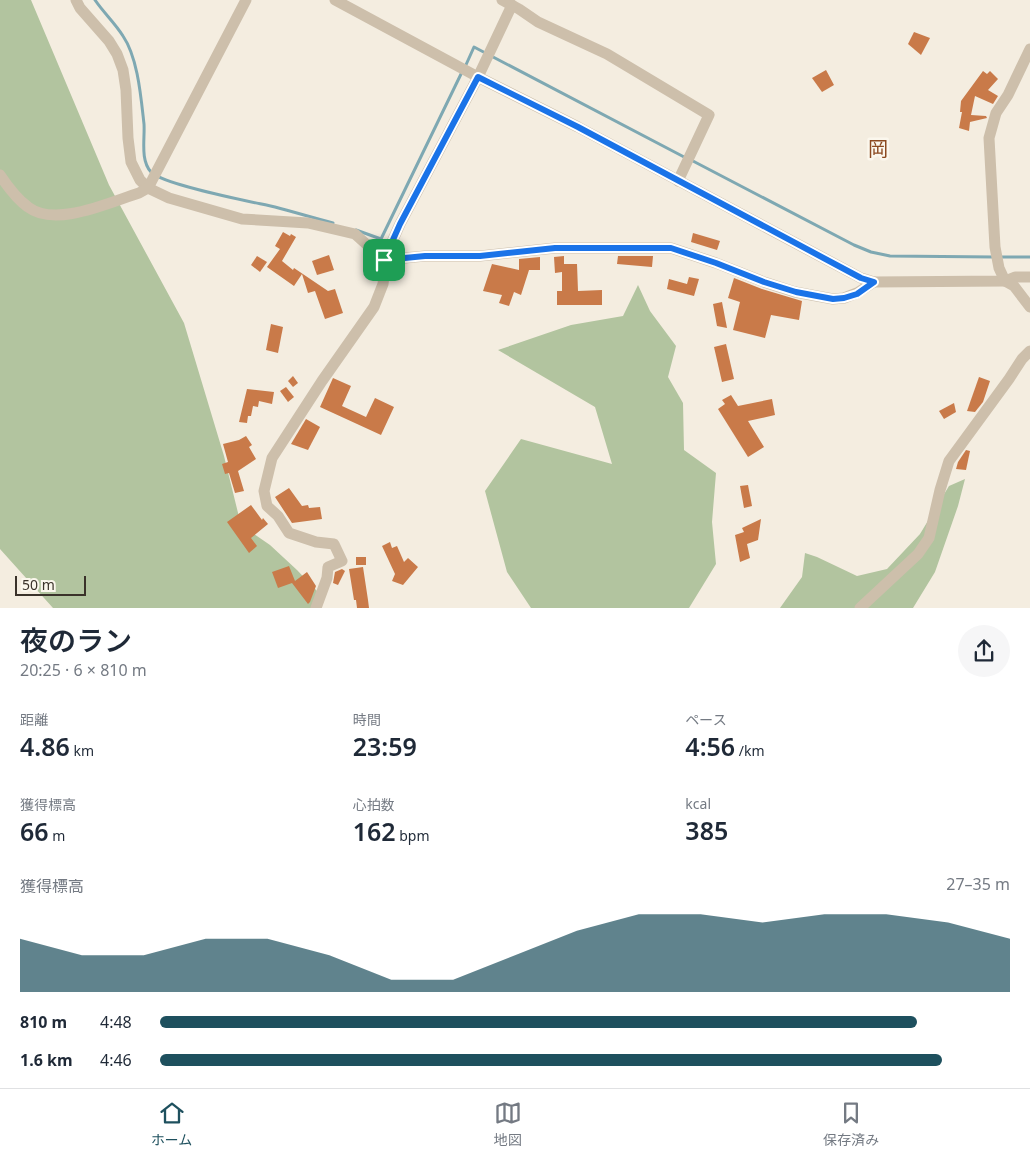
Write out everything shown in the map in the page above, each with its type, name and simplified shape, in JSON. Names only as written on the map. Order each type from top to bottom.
[{"type":"street","points":[[76,0],[80,8],[110,41],[123,70],[126,90],[128,138],[134,172],[148,188],[169,198],[242,219],[308,223],[355,234],[384,260],[425,256],[480,256],[555,248],[671,248],[780,287],[833,299],[857,294],[874,282]]},
{"type":"street","points":[[0,176],[16,197],[29,208],[44,215],[56,216],[75,213],[148,188],[246,0]]},
{"type":"street","points":[[335,0],[861,278],[874,282],[1005,280],[1014,277],[1030,276]]},
{"type":"street","points":[[316,608],[327,578],[328,567],[342,561],[334,544],[316,542],[289,533],[278,516],[267,506],[264,492],[272,458],[322,381],[374,307],[383,284],[384,260],[400,224],[478,77],[507,2],[538,22],[607,54],[709,116],[678,181]]},
{"type":"street","points":[[1030,49],[1012,88],[996,113],[989,138],[995,247],[999,268],[1005,280],[1014,286],[1030,307]]},
{"type":"street","points":[[860,608],[918,554],[929,538],[949,461],[1022,359],[1030,351]]},
{"type":"green space","points":[[0,0],[31,0],[109,185],[184,323],[224,456],[241,525],[270,545],[297,570],[317,591],[321,608],[53,608],[0,549]]},
{"type":"green space","points":[[638,285],[650,311],[676,346],[668,377],[683,403],[684,450],[716,473],[712,522],[716,564],[689,608],[531,608],[507,572],[485,491],[521,439],[612,464],[595,407],[498,350],[571,325],[623,316]]},
{"type":"green space","points":[[965,479],[958,506],[935,572],[913,608],[780,608],[802,577],[805,553],[857,576],[887,569],[920,534],[949,486]]},
{"type":"building","points":[[914,32],[930,38],[921,55],[908,44]]},
{"type":"building","points":[[826,70],[834,85],[822,92],[812,78]]},
{"type":"building","points":[[983,71],[987,74],[990,71],[998,79],[988,90],[998,96],[993,104],[975,96],[971,115],[986,116],[987,118],[970,122],[969,131],[959,128],[962,112],[960,112],[961,101]]},
{"type":"building","points":[[283,232],[296,237],[282,261],[293,270],[294,268],[328,291],[335,289],[343,313],[325,319],[315,291],[308,293],[302,274],[294,286],[267,267],[280,249],[275,246]]},
{"type":"building","points":[[693,233],[720,241],[717,250],[691,242]]},
{"type":"building","points":[[329,255],[334,270],[317,275],[312,261]]},
{"type":"building","points":[[257,256],[267,262],[260,272],[251,265]]},
{"type":"building","points":[[564,256],[564,264],[577,264],[578,291],[602,290],[602,305],[557,305],[557,291],[562,291],[562,272],[555,273],[554,257]]},
{"type":"building","points":[[618,256],[653,256],[652,267],[617,264]]},
{"type":"building","points":[[540,257],[540,270],[529,270],[521,295],[514,292],[509,306],[499,303],[502,295],[483,291],[492,264],[519,270],[519,259]]},
{"type":"building","points":[[689,277],[699,279],[694,296],[667,289],[669,279],[687,284]]},
{"type":"building","points":[[734,278],[802,301],[799,320],[771,315],[765,338],[733,330],[740,302],[728,298]]},
{"type":"building","points":[[722,302],[727,328],[717,326],[713,304]]},
{"type":"building","points":[[271,324],[283,327],[278,353],[266,350]]},
{"type":"building","points":[[726,344],[734,379],[722,382],[714,347]]},
{"type":"building","points":[[293,376],[298,383],[293,387],[288,381]]},
{"type":"building","points":[[979,377],[990,381],[983,402],[975,412],[967,411]]},
{"type":"building","points":[[333,378],[351,386],[342,406],[366,417],[375,398],[394,407],[381,435],[320,407]]},
{"type":"building","points":[[286,387],[294,397],[288,402],[280,391]]},
{"type":"building","points":[[247,389],[274,392],[272,404],[259,401],[258,407],[253,406],[247,423],[239,422]]},
{"type":"building","points":[[731,395],[738,406],[772,399],[775,415],[748,421],[764,447],[748,457],[718,409],[725,404],[722,400]]},
{"type":"building","points":[[954,403],[956,412],[944,419],[939,411]]},
{"type":"building","points":[[306,419],[320,427],[308,450],[291,444]]},
{"type":"building","points":[[246,436],[252,445],[249,447],[256,459],[238,471],[244,491],[235,493],[229,473],[225,474],[222,464],[228,462],[223,444]]},
{"type":"building","points":[[966,450],[970,451],[966,470],[956,469],[958,462]]},
{"type":"building","points":[[748,485],[752,506],[744,508],[740,486]]},
{"type":"building","points":[[289,488],[302,506],[308,505],[309,508],[320,507],[322,519],[292,523],[275,497]]},
{"type":"building","points":[[251,505],[262,520],[263,518],[268,524],[251,538],[257,546],[249,553],[227,522]]},
{"type":"building","points":[[761,519],[758,540],[747,544],[750,558],[740,562],[735,535],[744,532],[742,528]]},
{"type":"building","points":[[390,542],[392,548],[397,546],[404,562],[408,558],[418,567],[403,585],[392,581],[395,574],[382,546]]},
{"type":"building","points":[[356,557],[366,557],[366,565],[356,565]]},
{"type":"building","points":[[289,566],[295,581],[307,572],[316,586],[308,604],[292,583],[278,588],[272,572]]},
{"type":"building","points":[[363,567],[369,608],[357,608],[349,569]]},
{"type":"building","points":[[342,569],[345,571],[338,585],[333,583],[335,572]]},
{"type":"waterway","points":[[95,0],[120,31],[132,55],[142,102],[145,162],[151,172],[172,182],[333,223]]},
{"type":"waterway","points":[[465,67],[474,47],[686,158]]},
{"type":"waterway","points":[[356,230],[381,239],[462,72]]},
{"type":"waterway","points":[[691,160],[854,245],[871,252],[890,256],[994,257]]},
{"type":"waterway","points":[[1001,257],[1030,257]]},
{"type":"district","name":"岡","points":[[878,149]]},
{"type":"route","points":[[478,77],[578,127],[861,278],[874,282],[857,294],[833,299],[796,292],[764,282],[671,248],[555,248],[480,256],[425,256],[384,260],[400,224],[478,77]]}]
